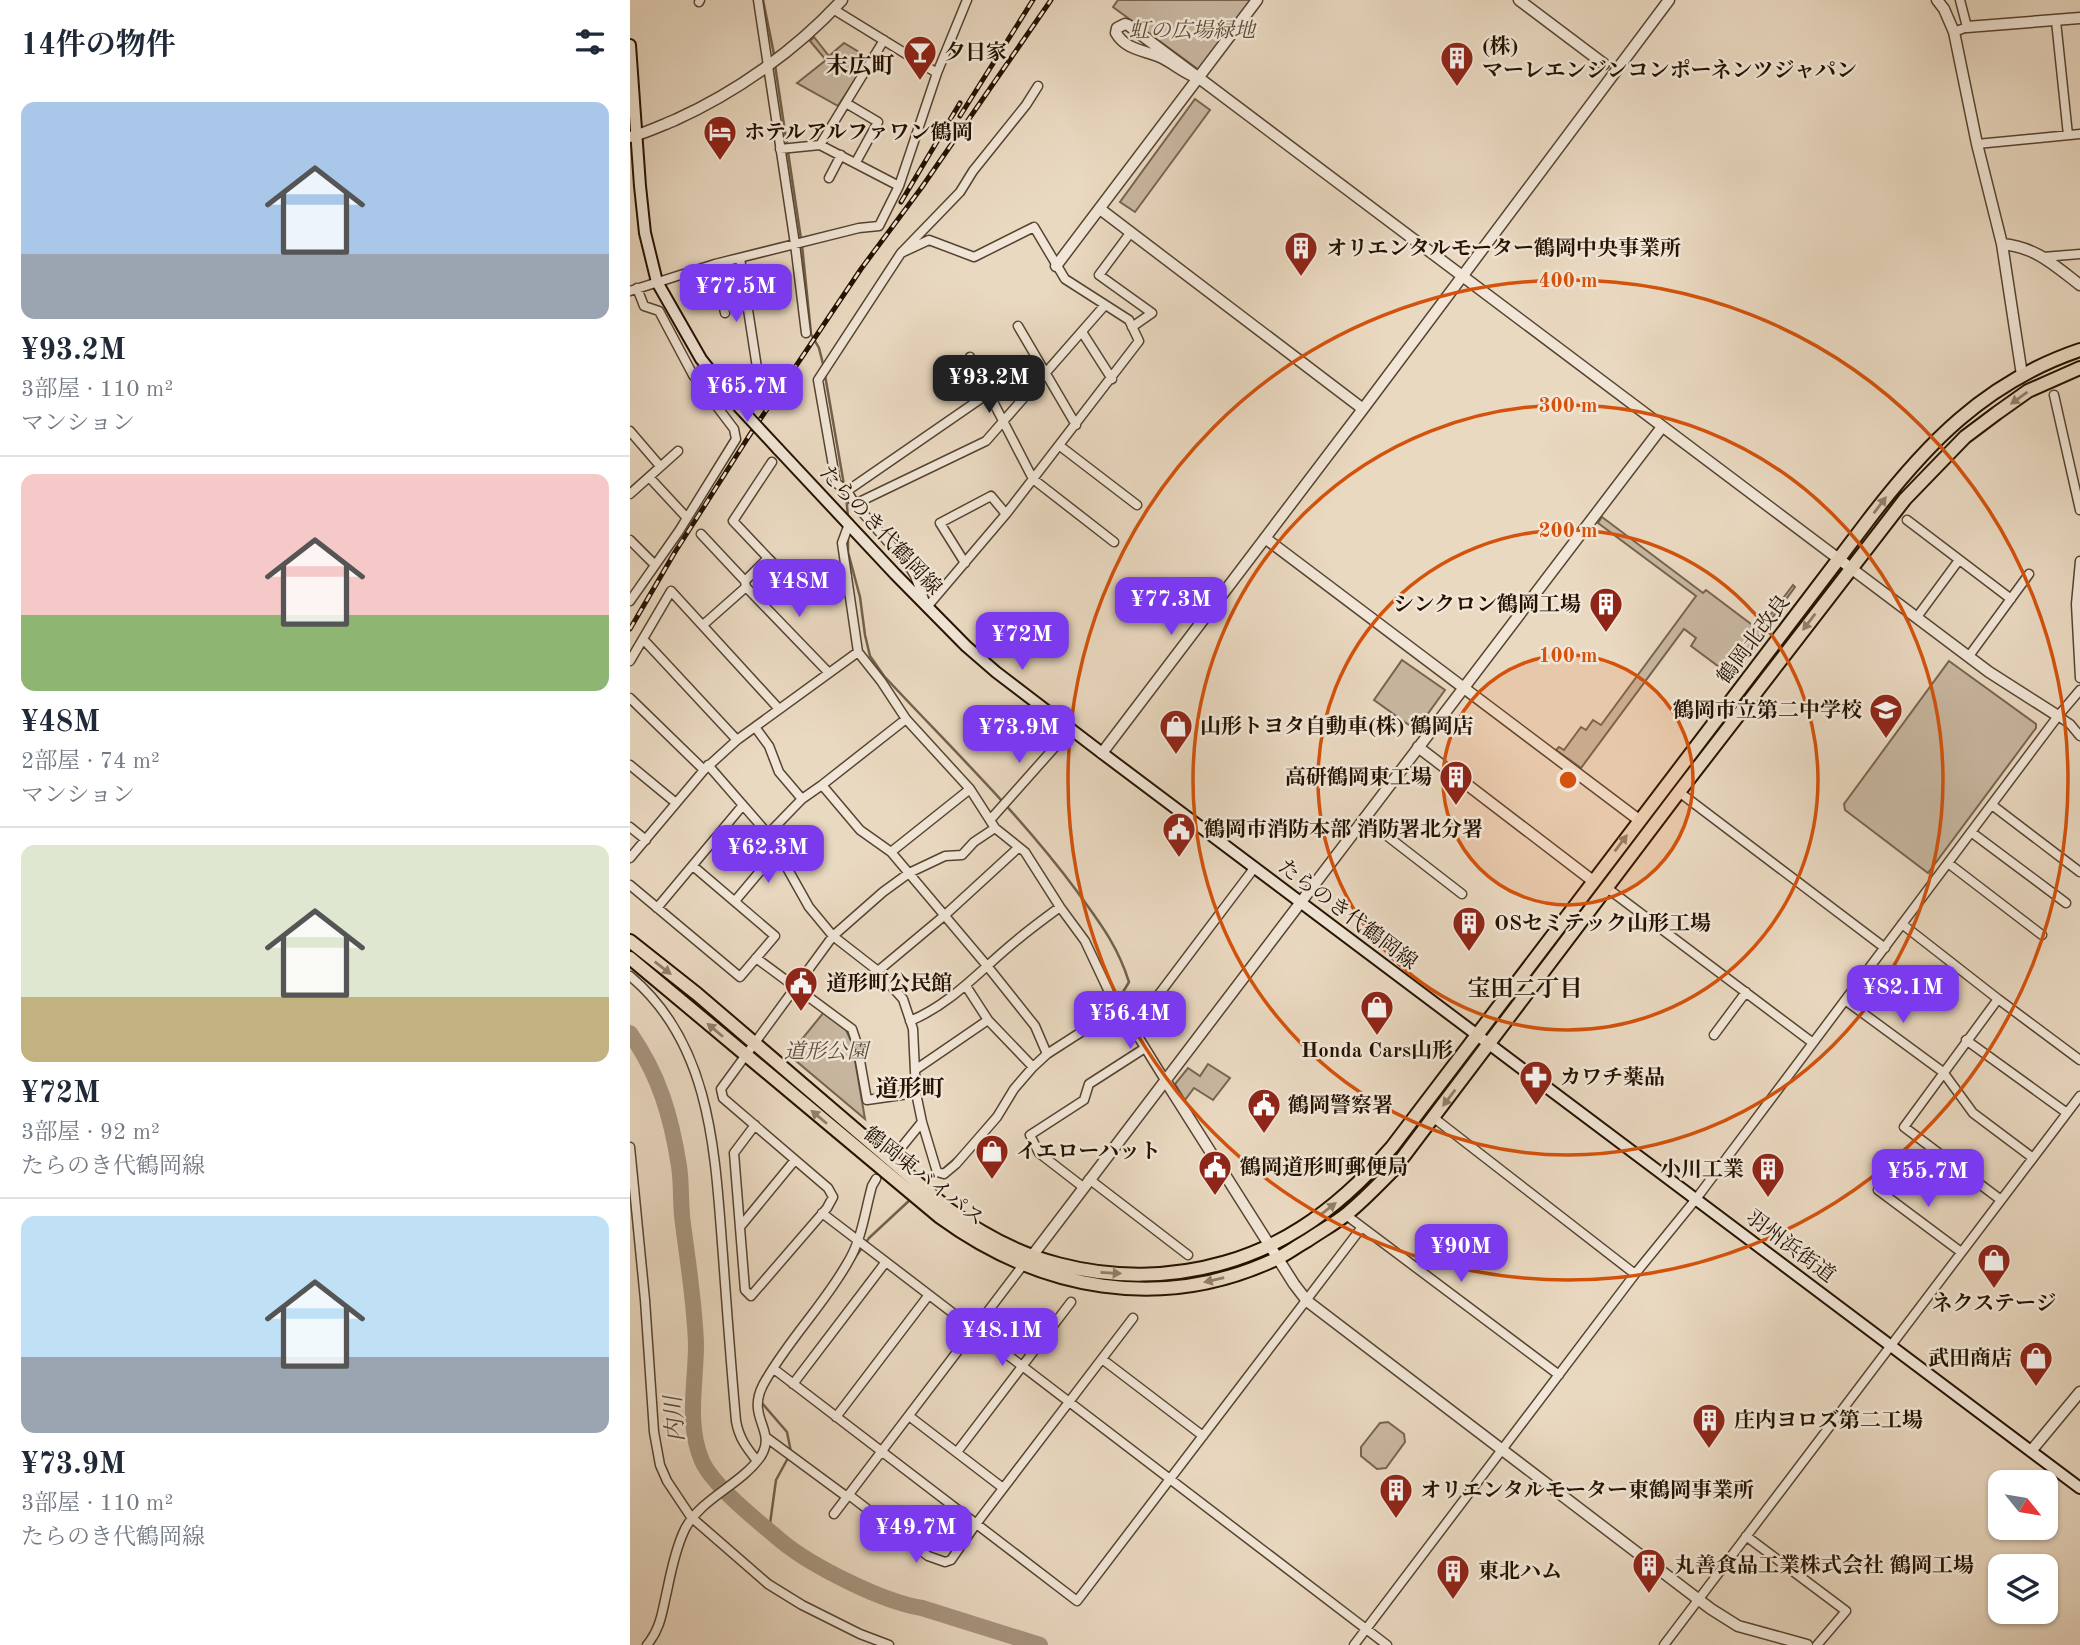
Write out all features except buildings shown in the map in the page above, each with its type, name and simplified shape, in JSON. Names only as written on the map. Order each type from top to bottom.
[{"type":"highway","name":"鶴岡北改良","points":[[1478,1035],[1893,487],[1921,456],[1987,396],[2022,374],[2080,350]]},
{"type":"highway","name":"鶴岡北改良","points":[[1489,1044],[1905,499],[1965,437],[2028,391],[2080,368]]},
{"type":"highway","name":"鶴岡東バイパス","points":[[630,941],[697,994],[947,1208],[1028,1261],[1090,1272],[1187,1272],[1231,1262],[1316,1219],[1362,1180],[1410,1125],[1478,1035]]},
{"type":"highway","name":"鶴岡東バイパス","points":[[630,958],[940,1217],[976,1242],[1075,1280],[1112,1287],[1139,1289],[1193,1285],[1238,1275],[1279,1258],[1346,1215],[1394,1169],[1489,1044]]},
{"type":"main road","name":"たらのき代鶴岡線","points":[[630,45],[633,136],[645,233],[657,282],[701,359],[739,407],[927,607],[986,663],[1070,730],[1478,1035]]},
{"type":"main road","name":"羽州浜街道","points":[[1478,1035],[2080,1488]]},
{"type":"street","points":[[758,0],[806,334]]},
{"type":"street","points":[[633,136],[646,133],[715,100],[810,31],[842,0]]},
{"type":"street","points":[[630,601],[687,518],[736,439],[734,429],[693,375],[659,311],[644,306],[634,290],[715,264],[859,228],[879,226],[899,186],[937,73],[967,0]]},
{"type":"street","points":[[1056,266],[1257,0]]},
{"type":"street","points":[[1519,0],[1604,64]]},
{"type":"street","points":[[1102,753],[1669,0]]},
{"type":"street","points":[[1937,0],[1954,32],[1977,144],[2002,244],[2022,374]]},
{"type":"street","points":[[1960,0],[1967,27]]},
{"type":"street","points":[[833,9],[937,73]]},
{"type":"street","points":[[1954,32],[1967,27],[2080,18]]},
{"type":"street","points":[[2056,21],[2068,135]]},
{"type":"street","points":[[1199,78],[1188,75],[1159,56],[1132,48],[1117,36],[1117,28],[1122,24],[1128,25],[1463,275],[1662,427],[2009,686],[2070,724],[2080,736]]},
{"type":"street","points":[[820,145],[884,40]]},
{"type":"street","points":[[901,253],[929,240],[974,257],[1034,227],[1065,279],[1129,320],[1139,341],[1006,514],[927,607],[909,566],[855,504],[847,491],[836,483],[818,380],[901,253],[960,192],[973,171],[1026,106],[1038,86]]},
{"type":"street","points":[[846,103],[878,122],[856,162]]},
{"type":"street","points":[[1977,144],[2080,134]]},
{"type":"street","points":[[780,149],[820,145],[899,186]]},
{"type":"street","points":[[829,178],[841,155]]},
{"type":"street","points":[[1100,209],[1363,409]]},
{"type":"street","points":[[1131,232],[1099,275],[1153,313],[1132,327]]},
{"type":"street","points":[[2002,244],[2018,245],[2043,257],[2080,285]]},
{"type":"street","points":[[2043,257],[2080,254]]},
{"type":"street","points":[[740,258],[760,387]]},
{"type":"street","points":[[715,264],[725,313]]},
{"type":"street","points":[[855,504],[986,441],[1105,305]]},
{"type":"street","points":[[1018,326],[1076,425]]},
{"type":"street","points":[[1082,332],[1112,379]]},
{"type":"street","points":[[970,357],[1033,479],[1114,542]]},
{"type":"street","points":[[847,491],[989,393]]},
{"type":"street","points":[[2054,395],[2080,510]]},
{"type":"street","points":[[834,1514],[1662,427]]},
{"type":"street","points":[[630,431],[660,466]]},
{"type":"street","points":[[1060,446],[1136,505]]},
{"type":"street","points":[[630,494],[678,451]]},
{"type":"street","points":[[772,462],[733,521],[805,595],[814,598],[848,576]]},
{"type":"street","points":[[649,477],[687,518]]},
{"type":"street","points":[[965,563],[940,523],[991,496],[1006,514]]},
{"type":"street","points":[[1907,520],[2011,599]]},
{"type":"street","points":[[849,524],[842,544],[858,652],[906,719],[970,789],[995,828],[1025,852],[1085,941],[1117,1009],[1145,1048],[1307,1301],[1698,1599],[1738,1626],[1807,1645]]},
{"type":"street","points":[[701,534],[829,673]]},
{"type":"street","points":[[1265,538],[1639,820]]},
{"type":"street","points":[[630,540],[655,565]]},
{"type":"street","points":[[703,625],[768,558]]},
{"type":"street","points":[[1917,617],[1959,560]]},
{"type":"street","points":[[2080,561],[2076,604],[2080,678]]},
{"type":"street","points":[[1969,656],[2029,575]]},
{"type":"street","points":[[630,661],[671,591],[779,709]]},
{"type":"street","points":[[643,639],[737,740]]},
{"type":"street","points":[[630,858],[706,768],[737,740],[858,652]]},
{"type":"street","points":[[1354,1645],[1635,1274],[1696,1199],[2080,690]]},
{"type":"street","points":[[630,698],[743,805],[768,834],[809,906],[833,936],[878,971],[903,999],[913,1029],[916,1093],[937,1172],[944,1174],[956,1164],[997,1117],[1014,1089],[1047,1054],[1117,1009]]},
{"type":"street","points":[[768,834],[802,799],[906,719]]},
{"type":"street","points":[[755,727],[769,746],[779,772],[802,799]]},
{"type":"street","points":[[990,820],[1070,730]]},
{"type":"street","points":[[1419,747],[1593,881]]},
{"type":"street","points":[[630,765],[676,803]]},
{"type":"street","points":[[822,785],[860,830],[891,852],[945,915],[1035,1026],[1047,1054]]},
{"type":"street","points":[[891,852],[970,789]]},
{"type":"street","points":[[1679,792],[1885,948]]},
{"type":"street","points":[[657,908],[743,805]]},
{"type":"street","points":[[1992,805],[2080,872]]},
{"type":"street","points":[[1364,818],[1462,894]]},
{"type":"street","points":[[630,827],[646,840]]},
{"type":"street","points":[[755,1125],[734,1153],[745,1290],[751,1296],[831,1202],[832,1194],[796,1160],[755,1125],[723,1098],[721,1088],[833,936],[909,873],[945,856],[962,855],[974,842],[995,828]]},
{"type":"street","points":[[1972,832],[2066,903]]},
{"type":"street","points":[[878,971],[945,915],[1018,848]]},
{"type":"street","points":[[736,901],[777,851]]},
{"type":"street","points":[[1948,863],[2042,935]]},
{"type":"street","points":[[630,885],[740,977],[775,936],[693,866]]},
{"type":"street","points":[[1132,1030],[1255,867]]},
{"type":"street","points":[[1607,888],[1813,1043]]},
{"type":"street","points":[[910,1021],[931,1012],[966,986],[1016,941],[1060,907]]},
{"type":"street","points":[[1902,924],[1998,999],[2078,1056]]},
{"type":"street","points":[[756,958],[852,1029],[858,1044],[867,1100],[916,1093]]},
{"type":"street","points":[[630,976],[666,1013],[678,1031],[698,1077],[710,1129],[718,1198],[738,1436],[755,1462]]},
{"type":"street","points":[[966,986],[988,1020],[1033,1067]]},
{"type":"street","points":[[1714,1035],[1746,992]]},
{"type":"street","points":[[1998,999],[1904,1126],[2001,1200]]},
{"type":"street","points":[[1845,1000],[1943,1072],[1973,1113],[2033,1158]]},
{"type":"street","points":[[915,1070],[988,1020]]},
{"type":"street","points":[[1966,1040],[2067,1113]]},
{"type":"street","points":[[1145,1048],[1089,1084],[1084,1100],[1030,1135],[1039,1153],[1188,1255]]},
{"type":"street","points":[[1664,1645],[1890,1345],[2067,1113],[2079,1101]]},
{"type":"street","points":[[1434,1118],[1635,1274]]},
{"type":"street","points":[[896,1154],[922,1122]]},
{"type":"street","points":[[630,1146],[656,1448],[667,1481],[691,1517],[768,1584],[814,1611],[889,1645]]},
{"type":"street","points":[[740,1227],[796,1160]]},
{"type":"street","points":[[647,1645],[660,1625],[666,1592],[683,1533],[691,1517],[755,1462],[766,1445],[757,1412],[757,1400],[774,1369],[848,1263],[858,1242],[876,1179]]},
{"type":"street","points":[[1878,1190],[1961,1252]]},
{"type":"street","points":[[822,1213],[1387,1645]]},
{"type":"street","points":[[1346,1215],[1559,1376]]},
{"type":"street","points":[[774,1369],[1077,1601],[1362,1227]]},
{"type":"street","points":[[793,1384],[885,1263]]},
{"type":"street","points":[[836,1417],[928,1296]]},
{"type":"street","points":[[957,1452],[1071,1302]]},
{"type":"street","points":[[766,1438],[928,1556],[945,1562],[951,1560],[1133,1318]]},
{"type":"street","points":[[1102,1359],[1203,1436]]},
{"type":"street","points":[[2031,1451],[2080,1392]]},
{"type":"street","points":[[909,1416],[1003,1488]]},
{"type":"street","points":[[1746,1536],[1846,1611],[1817,1645]]},
{"type":"green space","name":"虹の広場緑地","points":[[1118,0],[1252,0],[1199,70],[1113,7]]},
{"type":"green space","points":[[814,37],[829,56],[844,43],[869,58],[838,106],[797,83],[826,60],[810,41]]},
{"type":"green space","points":[[1195,99],[1210,110],[1135,212],[1120,202]]},
{"type":"green space","points":[[1602,517],[1703,593],[1706,590],[1759,630],[1793,585],[1795,587],[1730,675],[1691,646],[1696,638],[1684,629],[1581,768],[1556,750],[1559,747],[1564,750],[1581,727],[1586,730],[1593,720],[1601,725],[1696,596],[1598,523]]},
{"type":"green space","points":[[1402,660],[1445,690],[1416,730],[1374,700]]},
{"type":"green space","points":[[1949,661],[2036,724],[2036,728],[1928,873],[1845,810],[1844,804]]},
{"type":"green space","name":"道形公園","points":[[824,1012],[846,1030],[852,1043],[865,1119],[789,1055]]},
{"type":"green space","points":[[1208,1064],[1230,1078],[1213,1100],[1194,1088],[1185,1100],[1175,1084],[1188,1068],[1200,1076]]},
{"type":"green space","points":[[1388,1422],[1404,1434],[1405,1442],[1386,1468],[1377,1469],[1361,1456],[1361,1447],[1380,1423]]},
{"type":"waterway","points":[[763,0],[775,59]]},
{"type":"waterway","points":[[775,65],[787,145]]},
{"type":"waterway","points":[[788,152],[801,239]]},
{"type":"waterway","points":[[802,245],[811,334],[819,348],[824,368]]},
{"type":"waterway","points":[[825,375],[844,485]]},
{"type":"waterway","points":[[846,495],[848,517]]},
{"type":"waterway","points":[[848,537],[848,552],[860,597],[870,656],[884,676],[1031,834],[1107,934],[1129,982],[1117,1002]]},
{"type":"waterway","points":[[1101,1015],[1112,1006]]},
{"type":"waterway","name":"内川","points":[[630,1033],[656,1080],[676,1147],[695,1330],[694,1433],[702,1461],[708,1471],[737,1503],[780,1540],[828,1571],[888,1598],[1040,1645]]},
{"type":"waterway","points":[[979,1132],[999,1108]]},
{"type":"waterway","points":[[926,1184],[970,1143]]},
{"type":"waterway","points":[[854,1259],[869,1238],[912,1198]]},
{"type":"waterway","points":[[762,1403],[787,1432],[791,1452]]},
{"type":"waterway","points":[[769,1531],[776,1480],[788,1458]]},
{"type":"railway","points":[[960,116],[1033,0]]},
{"type":"railway","points":[[630,629],[675,552],[749,436],[861,269],[922,187],[1051,0]]},
{"type":"railway","points":[[901,202],[960,103]]},
{"type":"place","name":"夕日家","points":[[920,82]]},
{"type":"place","name":"(株) マーレエンジンコンポーネンツジャパン","points":[[1457,88]]},
{"type":"place","name":"ホテルアルファワン鶴岡","points":[[720,162]]},
{"type":"place","name":"オリエンタルモーター鶴岡中央事業所","points":[[1301,278]]},
{"type":"place","name":"シンクロン鶴岡工場","points":[[1606,634]]},
{"type":"place","name":"鶴岡市立第二中学校","points":[[1886,740]]},
{"type":"place","name":"山形トヨタ自動車(株) 鶴岡店","points":[[1176,756]]},
{"type":"place","name":"高研鶴岡東工場","points":[[1456,807]]},
{"type":"place","name":"鶴岡市消防本部 消防署北分署","points":[[1179,859]]},
{"type":"place","name":"OSセミテック山形工場","points":[[1469,953]]},
{"type":"place","name":"道形町公民館","points":[[801,1013]]},
{"type":"place","name":"Honda Cars山形","points":[[1377,1037]]},
{"type":"place","name":"カワチ薬品","points":[[1536,1107]]},
{"type":"place","name":"鶴岡警察署","points":[[1264,1135]]},
{"type":"place","name":"イエローハット","points":[[992,1181]]},
{"type":"place","name":"鶴岡道形町郵便局","points":[[1215,1197]]},
{"type":"place","name":"小川工業","points":[[1768,1199]]},
{"type":"place","name":"ネクステージ","points":[[1994,1290]]},
{"type":"place","name":"武田商店","points":[[2036,1388]]},
{"type":"place","name":"庄内ヨロズ第二工場","points":[[1709,1450]]},
{"type":"place","name":"オリエンタルモーター東鶴岡事業所","points":[[1396,1520]]},
{"type":"place","name":"丸善食品工業株式会社 鶴岡工場","points":[[1649,1595]]},
{"type":"place","name":"東北ハム","points":[[1453,1601]]},
{"type":"district","name":"末広町","points":[[860,65]]},
{"type":"district","name":"宝田二丁目","points":[[1525,988]]},
{"type":"district","name":"道形町","points":[[910,1088]]}]
